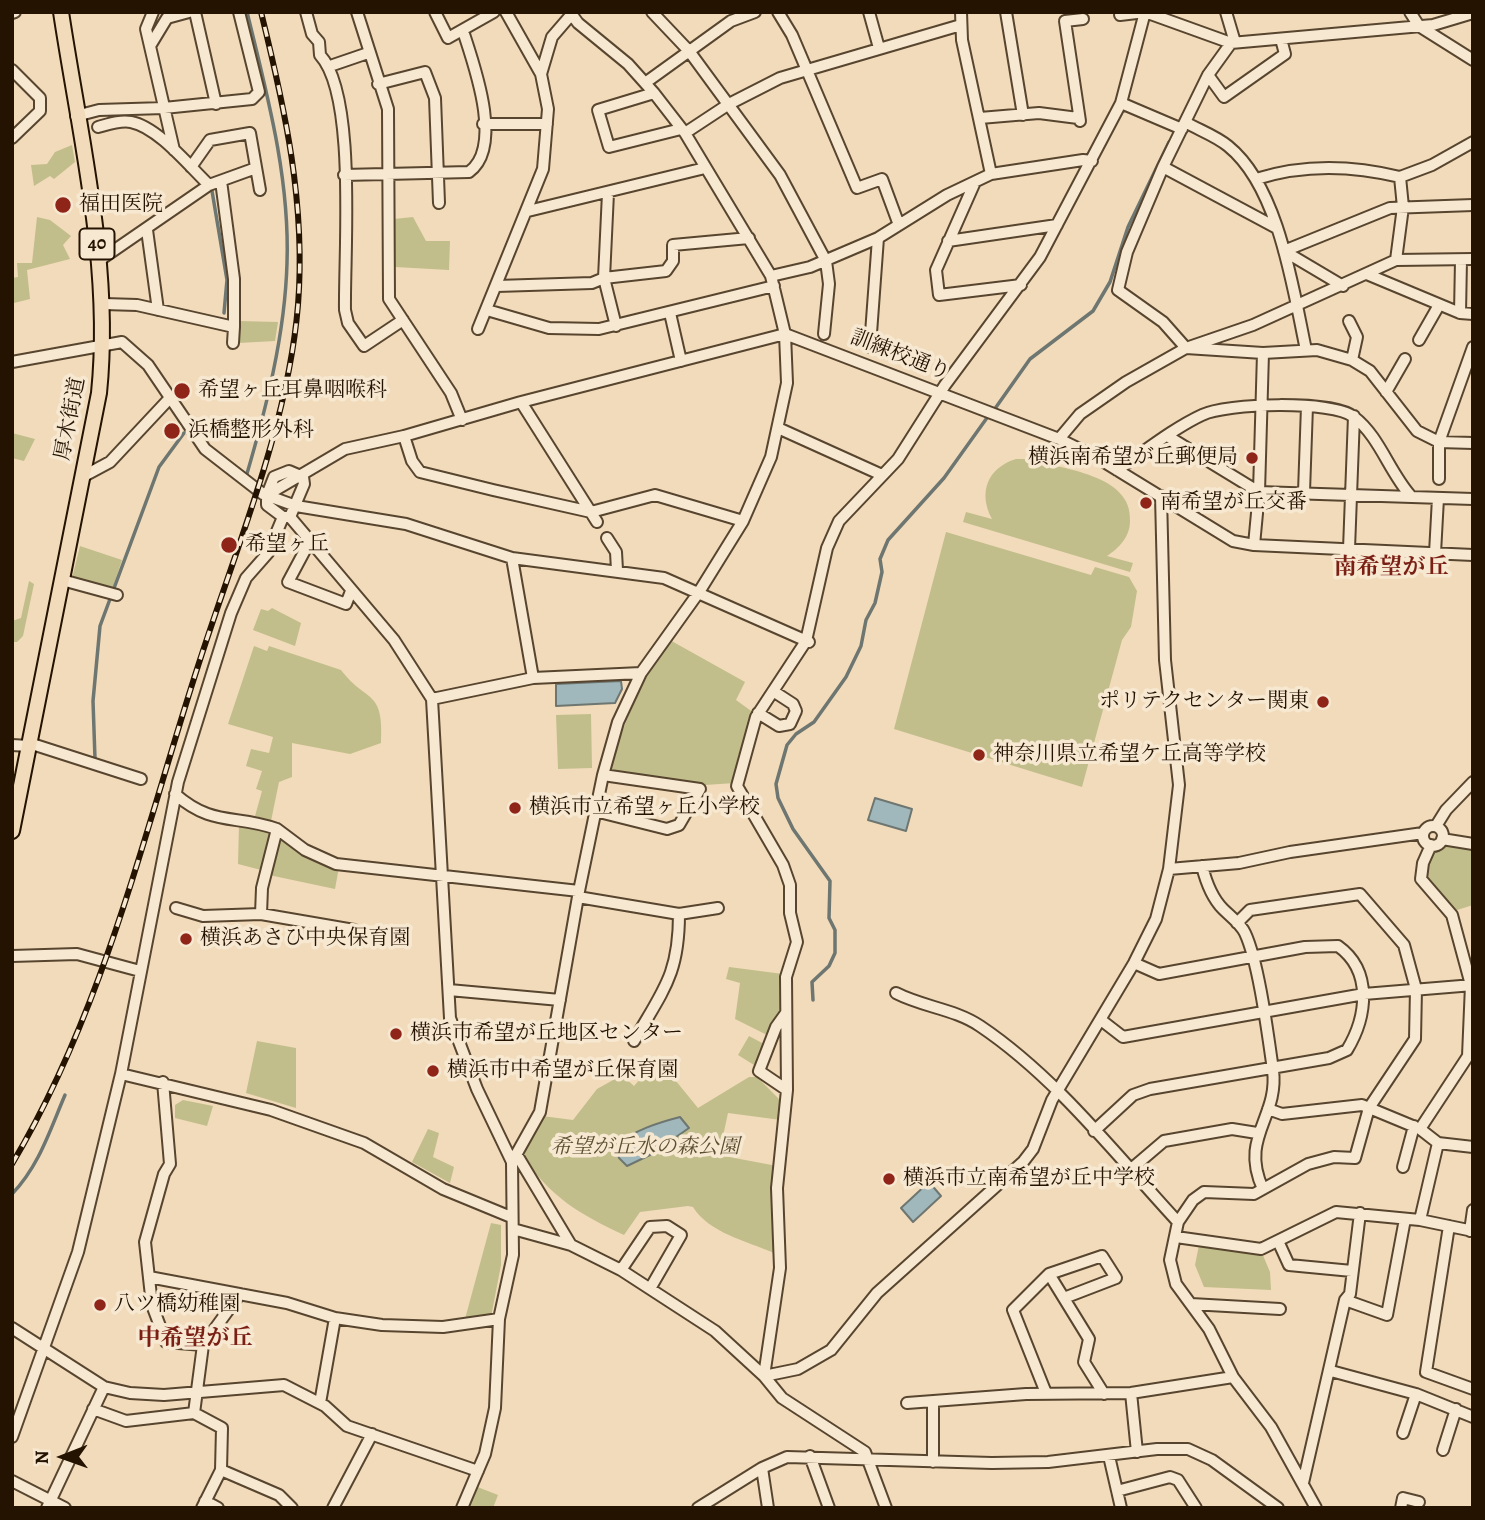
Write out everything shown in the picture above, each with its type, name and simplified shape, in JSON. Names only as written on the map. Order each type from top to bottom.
[{"type":"main road","name":"厚木街道","points":[[12,831],[99,393],[103,347],[104,304],[100,260],[61,12]]},
{"type":"street","points":[[153,12],[146,29],[174,150]]},
{"type":"street","points":[[150,46],[167,18],[189,12]]},
{"type":"street","points":[[195,12],[216,104]]},
{"type":"street","points":[[76,116],[99,110],[164,108],[252,99],[259,92],[239,12]]},
{"type":"street","points":[[306,12],[313,34],[320,42],[320,55],[330,66],[342,113],[345,310],[348,323],[364,346],[403,320]]},
{"type":"street","points":[[357,12],[388,110],[389,299],[451,393],[462,420]]},
{"type":"street","points":[[435,12],[448,38],[494,12]]},
{"type":"street","points":[[478,329],[543,169],[547,124],[548,108],[541,74],[506,12]]},
{"type":"street","points":[[652,12],[690,51],[780,175],[826,261],[829,284],[824,334]]},
{"type":"street","points":[[723,12],[731,21]]},
{"type":"street","points":[[645,83],[731,21],[755,12]]},
{"type":"street","points":[[778,12],[792,35],[857,188],[882,178],[899,225]]},
{"type":"street","points":[[869,12],[879,48]]},
{"type":"street","points":[[961,12],[961,25],[991,174]]},
{"type":"street","points":[[1006,12],[1023,115]]},
{"type":"street","points":[[764,1376],[780,1268],[777,1188],[787,1090],[786,977],[797,942],[790,913],[790,886],[783,865],[737,786],[758,713],[808,641],[827,548],[839,521],[913,438],[940,392],[1021,285],[1057,225],[1121,103],[1146,12]]},
{"type":"street","points":[[1120,15],[1146,12],[1231,43],[1419,26],[1473,13]]},
{"type":"street","points":[[1226,12],[1234,39],[1208,75],[1163,167],[1127,252],[1118,290],[1163,322],[1186,348],[1263,353],[1317,350],[1352,360],[1370,371],[1417,431],[1439,443],[1473,443]]},
{"type":"street","points":[[1409,12],[1419,26],[1473,60]]},
{"type":"street","points":[[462,1508],[478,1471],[495,1409],[499,1319],[513,1255],[511,1217],[515,1158],[540,1112],[595,811],[618,722],[641,673],[699,592],[743,520],[771,457],[787,383],[785,334],[773,281],[683,131],[654,93],[570,14],[552,37],[541,74]]},
{"type":"street","points":[[980,118],[1039,113],[1079,119],[1065,21],[1083,19]]},
{"type":"street","points":[[654,93],[598,110],[608,147],[683,131],[771,82],[961,25]]},
{"type":"street","points":[[344,175],[438,174],[469,172],[477,167],[484,155],[483,94],[463,31]]},
{"type":"street","points":[[1208,75],[1224,97],[1285,54],[1281,39]]},
{"type":"street","points":[[330,66],[368,53]]},
{"type":"street","points":[[12,70],[40,98],[40,111],[12,138]]},
{"type":"street","points":[[378,84],[425,72],[435,98],[439,203]]},
{"type":"street","points":[[1121,103],[1184,126],[1228,146],[1256,179],[1284,251],[1306,350]]},
{"type":"street","points":[[98,127],[120,121],[136,123],[174,150],[209,185]]},
{"type":"street","points":[[483,124],[547,124]]},
{"type":"street","points":[[191,167],[211,140],[250,133],[260,190]]},
{"type":"street","points":[[1256,179],[1284,170],[1325,167],[1373,170],[1399,177],[1432,166],[1473,142]]},
{"type":"street","points":[[487,310],[549,328],[616,326],[670,313],[773,281],[826,261],[878,238],[947,195],[991,174],[1083,160],[1092,161]]},
{"type":"street","points":[[1163,167],[1275,227]]},
{"type":"street","points":[[100,260],[209,185],[256,168]]},
{"type":"street","points":[[528,211],[705,168]]},
{"type":"street","points":[[1396,260],[1403,207],[1399,177]]},
{"type":"street","points":[[221,181],[234,279],[233,343]]},
{"type":"street","points":[[975,182],[936,270],[939,295],[1021,285]]},
{"type":"street","points":[[608,193],[604,278],[616,326]]},
{"type":"street","points":[[1284,251],[1390,208],[1473,205]]},
{"type":"street","points":[[948,240],[1057,225]]},
{"type":"street","points":[[147,230],[158,310]]},
{"type":"street","points":[[497,286],[592,283],[604,278],[666,271],[673,261],[673,245],[749,238]]},
{"type":"street","points":[[870,347],[878,238]]},
{"type":"street","points":[[1284,251],[1343,286]]},
{"type":"street","points":[[1059,439],[1080,414],[1126,382],[1186,348],[1252,325],[1369,275],[1396,260],[1473,259]]},
{"type":"street","points":[[1460,313],[1461,260]]},
{"type":"street","points":[[1369,275],[1460,313],[1473,314]]},
{"type":"street","points":[[104,304],[137,305],[234,327]]},
{"type":"street","points":[[1419,340],[1439,304]]},
{"type":"street","points":[[670,313],[681,361]]},
{"type":"street","points":[[1349,321],[1357,337],[1352,360]]},
{"type":"street","points":[[267,495],[303,477],[345,449],[404,436],[521,402],[785,334]]},
{"type":"street","name":"訓練校通り","points":[[785,334],[1059,439],[1161,496],[1223,538],[1254,545],[1473,555]]},
{"type":"street","points":[[12,362],[122,342],[148,365],[205,449],[267,495],[296,506],[406,524],[512,558],[664,578],[808,641]]},
{"type":"street","points":[[1438,480],[1439,443],[1473,347]]},
{"type":"street","points":[[1254,545],[1259,492],[1263,353]]},
{"type":"street","points":[[1385,392],[1405,359]]},
{"type":"street","points":[[82,477],[110,462],[169,398]]},
{"type":"street","points":[[521,402],[594,517]]},
{"type":"street","points":[[1116,470],[1204,414],[1261,405],[1307,406],[1341,410],[1354,416],[1369,432],[1394,477],[1410,495]]},
{"type":"street","points":[[1304,492],[1307,406]]},
{"type":"street","points":[[1349,549],[1354,416]]},
{"type":"street","points":[[778,428],[882,475]]},
{"type":"street","points":[[404,436],[412,461],[420,472],[594,517],[655,495],[743,520]]},
{"type":"street","points":[[1168,437],[1259,492],[1473,499]]},
{"type":"street","points":[[12,1437],[46,1351],[78,1252],[121,1074],[176,794],[231,613],[246,578],[268,553],[287,517],[296,506],[303,477]]},
{"type":"street","points":[[267,495],[267,505],[287,517],[311,539],[351,591],[394,639],[432,699],[450,1018],[456,1038],[515,1158],[571,1245]]},
{"type":"street","points":[[764,1376],[798,1369],[831,1350],[877,1293],[1023,1161],[1033,1149],[1057,1092],[1135,962],[1156,919],[1169,869],[1179,785],[1165,660],[1161,496]]},
{"type":"street","points":[[1435,553],[1438,498]]},
{"type":"street","points":[[607,538],[616,552],[617,570]]},
{"type":"street","points":[[311,539],[288,582],[346,604],[351,591]]},
{"type":"street","points":[[512,558],[533,678]]},
{"type":"street","points":[[61,580],[117,595]]},
{"type":"street","points":[[432,699],[533,678],[641,673]]},
{"type":"street","points":[[758,713],[779,726],[790,724],[796,711],[793,704],[773,691]]},
{"type":"street","points":[[12,746],[29,744],[141,779]]},
{"type":"street","points":[[595,811],[667,829],[679,825],[699,789],[603,775]]},
{"type":"street","points":[[1436,826],[1446,810],[1473,782]]},
{"type":"street","points":[[176,794],[191,808],[211,817],[254,821],[277,829],[305,850],[336,864],[579,894],[679,914],[718,908]]},
{"type":"street","points":[[1432,845],[1425,842],[1423,833],[1427,827],[1436,826]]},
{"type":"street","points":[[1436,826],[1442,833],[1442,839]]},
{"type":"street","points":[[261,914],[262,888],[277,829]]},
{"type":"street","points":[[1169,869],[1239,863],[1290,852],[1423,833]]},
{"type":"street","points":[[1403,1167],[1417,1127],[1468,1056],[1472,985],[1452,915],[1422,879],[1423,863],[1432,845],[1442,839],[1473,844]]},
{"type":"street","points":[[1202,866],[1206,881],[1220,906],[1245,932],[1264,1013],[1274,1088],[1257,1133],[1254,1162],[1262,1189]]},
{"type":"street","points":[[1237,923],[1250,910],[1360,894],[1404,945],[1416,989],[1415,1039],[1369,1108],[1355,1158],[1334,1157],[1308,1164],[1262,1189],[1242,1196],[1203,1192],[1193,1200],[1178,1222],[1170,1260],[1171,1271],[1209,1329],[1233,1377],[1271,1427],[1316,1508]]},
{"type":"street","points":[[176,908],[203,916],[261,914],[354,930]]},
{"type":"street","points":[[634,1041],[672,976],[679,947],[679,914]]},
{"type":"street","points":[[1094,1130],[1133,1095],[1272,1066],[1329,1058],[1347,1050],[1362,1017],[1364,994],[1355,964],[1338,946],[1324,944],[1159,974],[1135,962]]},
{"type":"street","points":[[12,956],[77,954],[140,971]]},
{"type":"street","points":[[1101,1020],[1123,1037],[1364,994],[1472,985]]},
{"type":"street","points":[[449,990],[560,1000]]},
{"type":"street","points":[[896,993],[980,1026],[1057,1092],[1178,1222]]},
{"type":"street","points":[[787,1011],[776,1027],[759,1071],[787,1090]]},
{"type":"street","points":[[121,1074],[271,1110],[364,1143],[443,1189],[511,1217]]},
{"type":"street","points":[[163,1083],[170,1164],[164,1174],[145,1242],[152,1305],[166,1342],[203,1345]]},
{"type":"street","points":[[1268,1109],[1282,1114],[1362,1105],[1417,1127],[1438,1143],[1473,1147]]},
{"type":"street","points":[[1130,1170],[1164,1140],[1232,1129],[1257,1133]]},
{"type":"street","points":[[1420,1220],[1438,1143]]},
{"type":"street","points":[[1176,1237],[1261,1249],[1336,1212],[1420,1220],[1471,1231],[1473,1210]]},
{"type":"street","points":[[1303,1483],[1331,1371],[1345,1300],[1350,1294],[1360,1213]]},
{"type":"street","points":[[1345,1300],[1387,1315],[1405,1219]]},
{"type":"street","points":[[621,1270],[650,1227],[667,1226],[681,1235],[653,1289]]},
{"type":"street","points":[[1449,1226],[1426,1372],[1473,1388]]},
{"type":"street","points":[[513,1229],[571,1245],[621,1270],[715,1331],[797,1410],[865,1452],[886,1508]]},
{"type":"street","points":[[1278,1241],[1289,1265],[1352,1270]]},
{"type":"street","points":[[1046,1393],[1013,1310],[1049,1274],[1102,1256],[1116,1278],[1064,1298]]},
{"type":"street","points":[[1049,1274],[1089,1339],[1084,1362],[1104,1394]]},
{"type":"street","points":[[149,1277],[240,1294],[335,1318],[421,1328],[499,1319]]},
{"type":"street","points":[[194,1413],[203,1345],[240,1294]]},
{"type":"street","points":[[1191,1304],[1280,1309]]},
{"type":"street","points":[[320,1403],[335,1318]]},
{"type":"street","points":[[12,1328],[104,1387],[146,1395],[284,1385],[320,1403],[347,1426],[478,1471]]},
{"type":"street","points":[[1331,1371],[1416,1394],[1473,1417]]},
{"type":"street","points":[[907,1404],[1046,1393],[1131,1393],[1233,1377]]},
{"type":"street","points":[[49,1504],[104,1387]]},
{"type":"street","points":[[1131,1393],[1137,1451]]},
{"type":"street","points":[[1403,1433],[1416,1394]]},
{"type":"street","points":[[933,1402],[933,1462]]},
{"type":"street","points":[[93,1409],[126,1420],[194,1413],[222,1428],[221,1470],[204,1504],[218,1508]]},
{"type":"street","points":[[1443,1450],[1456,1409]]},
{"type":"street","points":[[333,1508],[372,1434]]},
{"type":"street","points":[[698,1508],[762,1468],[788,1457],[933,1462],[1048,1462],[1172,1448],[1202,1454],[1278,1508]]},
{"type":"street","points":[[810,1456],[828,1508]]},
{"type":"street","points":[[1109,1456],[1121,1508]]},
{"type":"street","points":[[762,1468],[768,1508]]},
{"type":"street","points":[[221,1470],[279,1495],[292,1508]]},
{"type":"street","points":[[1117,1491],[1170,1477],[1178,1480],[1196,1508]]},
{"type":"street","points":[[12,1481],[49,1504],[65,1508]]},
{"type":"street","points":[[1401,1508],[1403,1498],[1419,1502]]},
{"type":"green space","points":[[72,145],[75,162],[54,179],[50,176],[34,186],[31,165],[47,164],[55,152]]},
{"type":"green space","points":[[37,217],[50,220],[71,236],[63,245],[70,259],[27,270],[30,299],[14,303],[12,278],[18,277],[17,263],[32,263]]},
{"type":"green space","points":[[413,217],[426,241],[450,241],[449,270],[395,267],[394,219]]},
{"type":"green space","points":[[238,321],[278,322],[275,341],[238,343]]},
{"type":"green space","points":[[12,433],[35,439],[24,461],[12,458]]},
{"type":"green space","points":[[1016,459],[1027,459],[1092,476],[1108,483],[1120,493],[1128,505],[1130,527],[1123,542],[1107,556],[1133,563],[1130,572],[963,522],[966,512],[992,519],[986,500],[988,483],[998,469]]},
{"type":"green space","points":[[946,532],[1091,575],[1095,567],[1129,577],[1137,591],[1131,627],[1122,640],[1082,787],[894,729]]},
{"type":"green space","points":[[80,546],[122,560],[113,587],[72,578]]},
{"type":"green space","points":[[29,581],[34,584],[23,636],[17,642],[12,642],[12,621],[21,618]]},
{"type":"green space","points":[[272,608],[301,623],[295,646],[253,630],[261,609],[268,611]]},
{"type":"green space","points":[[668,639],[745,682],[736,700],[754,713],[738,757],[735,783],[705,785],[609,771],[634,703]]},
{"type":"green space","points":[[254,646],[267,651],[269,646],[341,670],[372,699],[380,713],[381,743],[350,754],[292,743],[292,777],[279,782],[271,821],[255,816],[262,791],[256,789],[262,771],[246,766],[251,749],[269,753],[273,737],[228,724]]},
{"type":"green space","points":[[591,714],[592,768],[558,769],[556,715]]},
{"type":"green space","points":[[239,825],[275,830],[265,871],[238,864]]},
{"type":"green space","points":[[279,834],[339,867],[335,889],[269,875]]},
{"type":"green space","points":[[1449,844],[1473,849],[1473,905],[1454,911],[1432,885],[1426,868],[1436,852]]},
{"type":"green space","points":[[729,967],[783,974],[782,1016],[769,1036],[735,1019],[740,983],[726,979]]},
{"type":"green space","points":[[749,1036],[764,1044],[754,1065],[738,1055]]},
{"type":"green space","points":[[257,1041],[296,1048],[296,1108],[246,1093]]},
{"type":"green space","name":"希望が丘水の森公園","points":[[658,1059],[698,1108],[749,1077],[757,1077],[781,1101],[781,1120],[728,1113],[720,1150],[724,1156],[777,1166],[774,1253],[719,1230],[700,1216],[693,1207],[688,1206],[640,1212],[624,1235],[567,1203],[543,1182],[523,1155],[542,1116],[573,1120],[597,1089],[622,1075],[634,1086]]},
{"type":"green space","points":[[183,1100],[213,1106],[207,1126],[175,1118],[175,1105]]},
{"type":"green space","points":[[428,1129],[439,1133],[433,1157],[454,1167],[450,1183],[412,1162]]},
{"type":"green space","points":[[491,1223],[501,1225],[501,1265],[491,1317],[465,1319]]},
{"type":"green space","points":[[1199,1245],[1262,1253],[1270,1272],[1271,1290],[1204,1287],[1195,1265]]},
{"type":"green space","points":[[475,1486],[498,1495],[493,1508],[465,1508]]},
{"type":"water","points":[[621,681],[622,689],[615,703],[556,706],[556,684]]},
{"type":"water","points":[[875,798],[912,809],[906,831],[868,820]]},
{"type":"water","points":[[680,1117],[689,1128],[650,1155],[627,1166],[619,1158],[616,1145],[623,1140],[646,1128]]},
{"type":"water","points":[[929,1182],[941,1196],[913,1222],[901,1208]]},
{"type":"waterway","points":[[246,477],[273,372],[283,317],[287,263],[285,199],[276,136],[247,12]]},
{"type":"waterway","points":[[994,410],[1030,359],[1093,311],[1110,282],[1128,227],[1169,142]]},
{"type":"waterway","points":[[212,191],[227,280],[224,313]]},
{"type":"waterway","points":[[813,1000],[812,982],[829,966],[835,953],[835,930],[829,918],[830,881],[793,829],[778,798],[776,784],[787,745],[796,734],[814,722],[846,677],[861,646],[866,620],[875,603],[882,572],[880,559],[888,540],[944,478],[989,415]]},
{"type":"waterway","points":[[95,759],[93,701],[100,626],[159,467],[184,433]]},
{"type":"waterway","points":[[12,1194],[37,1160],[65,1095]]},
{"type":"railway","points":[[12,1164],[72,1045],[119,921],[198,666],[258,488],[283,397],[298,305],[299,230],[292,157],[261,12]]},
{"type":"place","name":"福田医院","points":[[63,205]]},
{"type":"place","name":"希望ヶ丘耳鼻咽喉科","points":[[182,391]]},
{"type":"place","name":"浜橋整形外科","points":[[172,431]]},
{"type":"place","name":"横浜南希望が丘郵便局","points":[[1252,458]]},
{"type":"place","name":"南希望が丘交番","points":[[1146,503]]},
{"type":"place","name":"希望ヶ丘","points":[[229,545]]},
{"type":"place","name":"ポリテクセンター関東","points":[[1323,702]]},
{"type":"place","name":"神奈川県立希望ケ丘高等学校","points":[[979,755]]},
{"type":"place","name":"横浜市立希望ヶ丘小学校","points":[[515,808]]},
{"type":"place","name":"横浜あさひ中央保育園","points":[[186,939]]},
{"type":"place","name":"横浜市希望が丘地区センター","points":[[396,1034]]},
{"type":"place","name":"横浜市中希望が丘保育園","points":[[433,1071]]},
{"type":"place","name":"横浜市立南希望が丘中学校","points":[[889,1179]]},
{"type":"place","name":"八ツ橋幼稚園","points":[[100,1305]]},
{"type":"district","name":"南希望が丘","points":[[1391,568]]},
{"type":"district","name":"中希望が丘","points":[[195,1339]]}]
